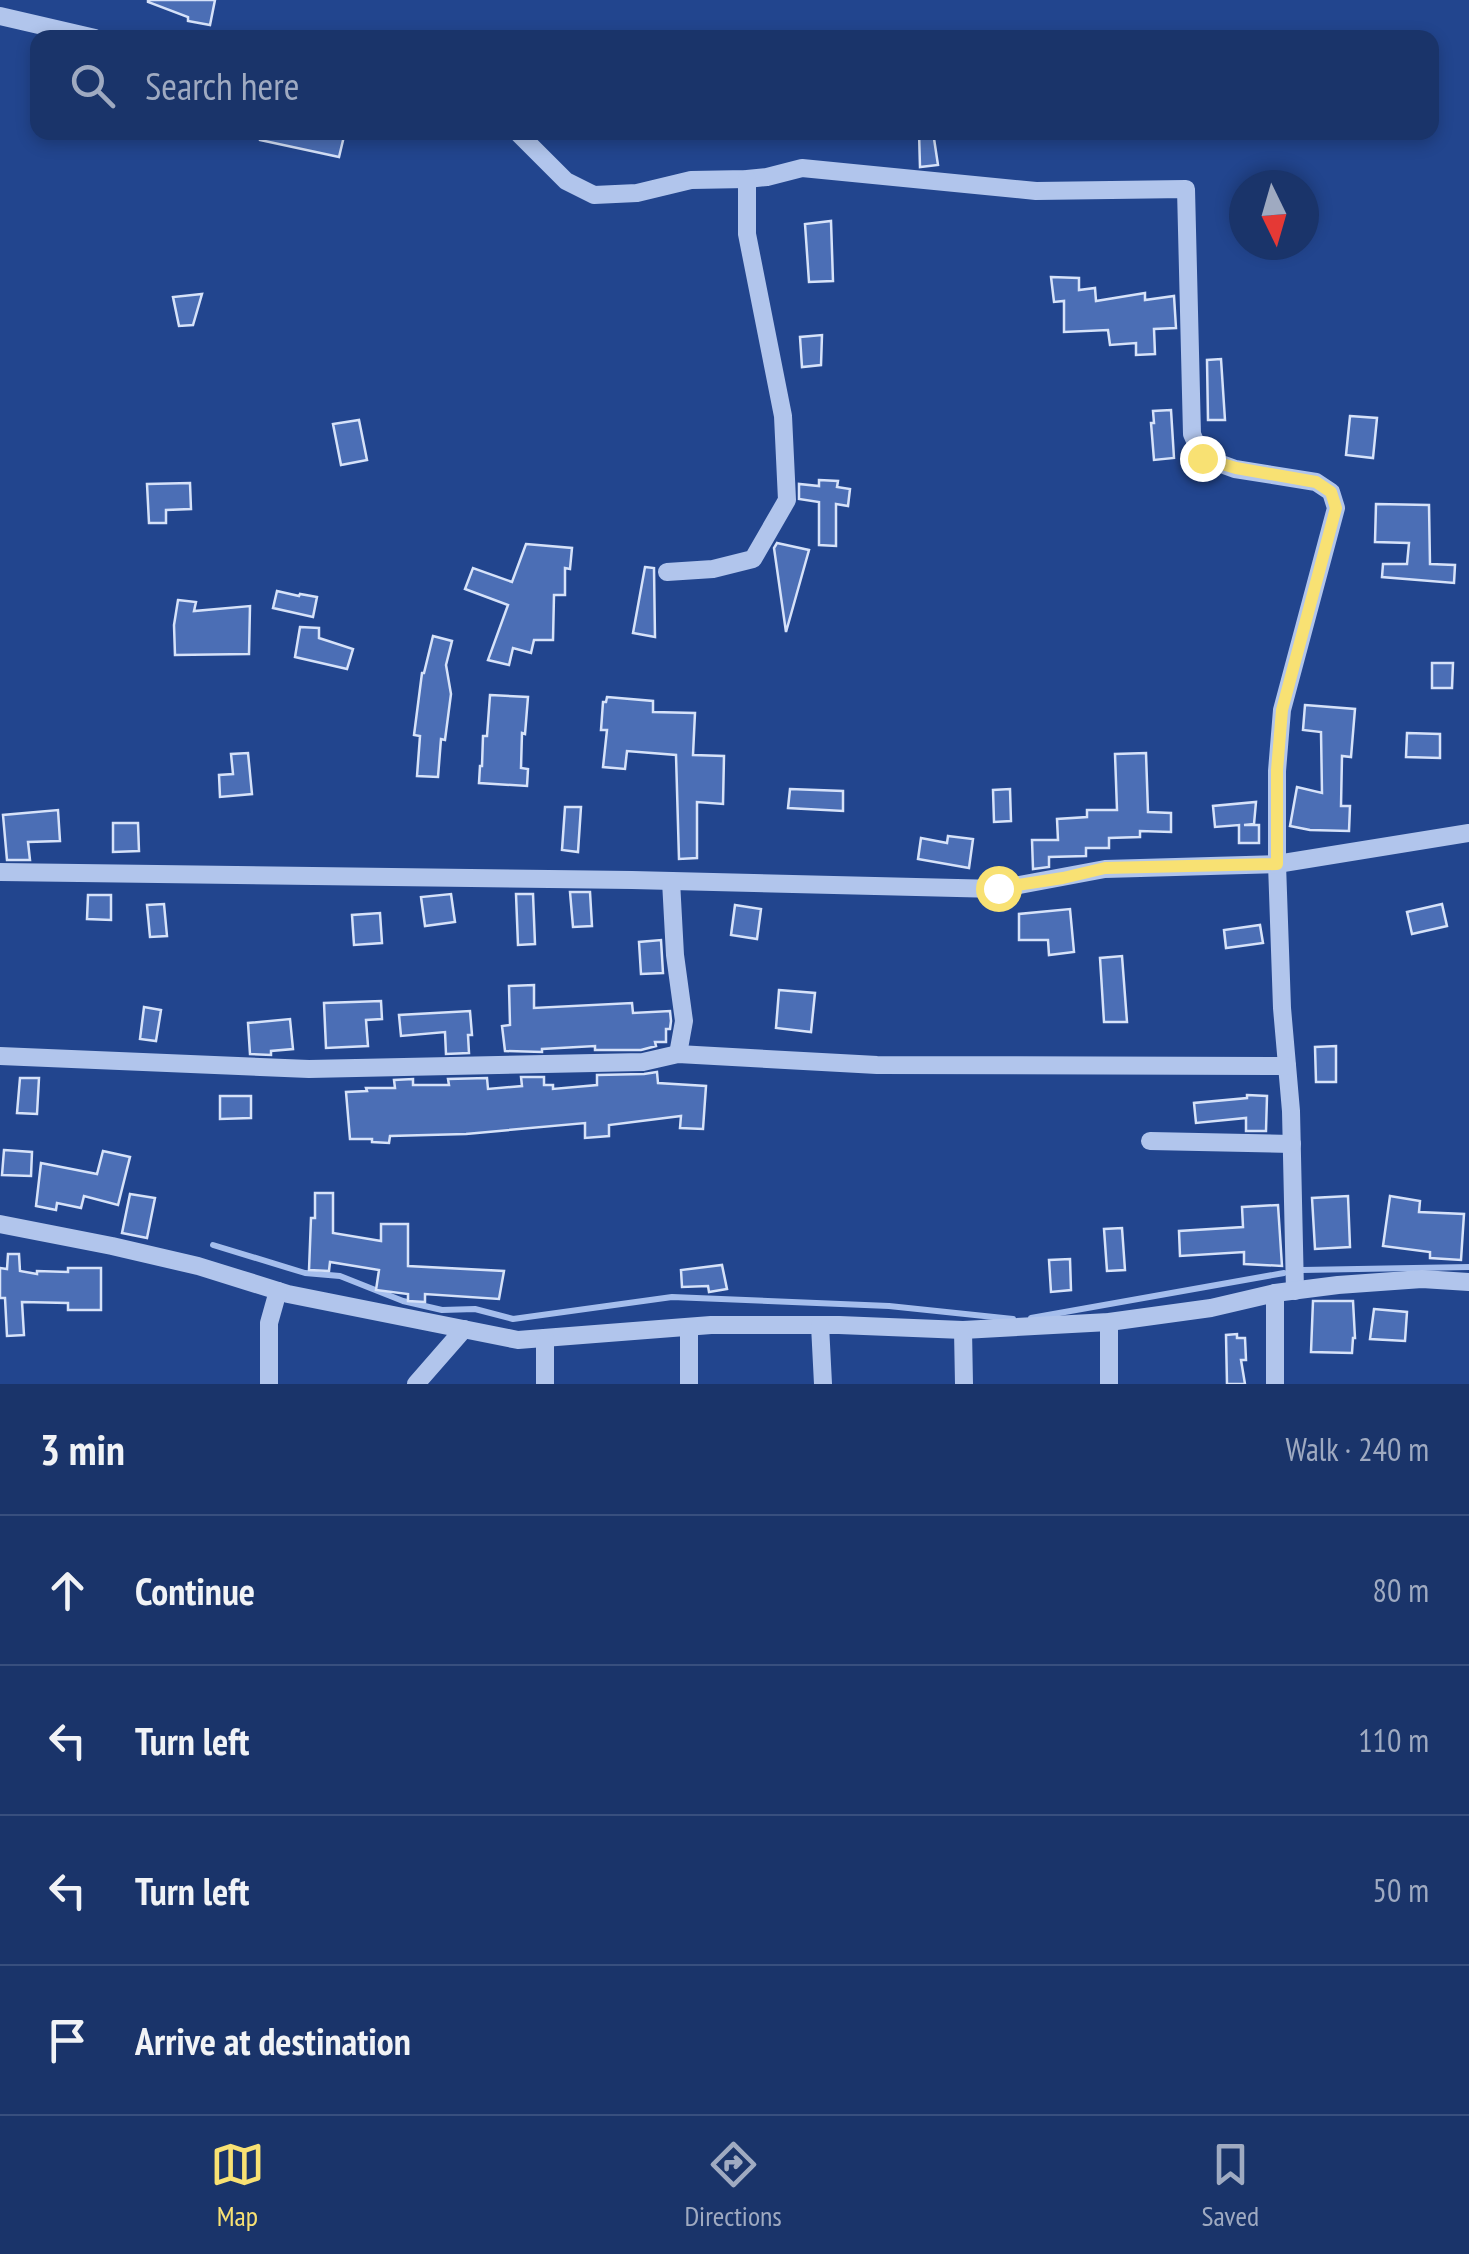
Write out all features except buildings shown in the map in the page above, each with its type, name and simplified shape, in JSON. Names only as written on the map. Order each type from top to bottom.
[{"type":"street","points":[[0,16],[61,30]]},
{"type":"street","points":[[525,140],[566,181],[594,196],[637,193],[691,180],[746,180],[802,168],[1036,190],[1186,189],[1192,434],[1202,458],[1316,482],[1331,492],[1336,508],[1282,710],[1277,770],[1282,1008],[1292,1144],[1296,1291]]},
{"type":"street","points":[[667,572],[713,569],[753,559],[788,500],[783,416],[747,234],[746,180]]},
{"type":"street","points":[[0,872],[998,888],[1105,868],[1277,864],[1469,832]]},
{"type":"street","points":[[671,881],[684,1021],[678,1054]]},
{"type":"street","points":[[0,1056],[308,1068],[643,1062],[678,1054],[877,1065],[1287,1066]]},
{"type":"street","points":[[1150,1140],[1292,1144]]},
{"type":"street","points":[[0,1224],[198,1266],[278,1291],[518,1340],[689,1328],[820,1325],[963,1330],[1108,1322],[1338,1285],[1422,1280],[1469,1282]]},
{"type":"street","points":[[269,1384],[270,1324],[278,1291]]},
{"type":"street","points":[[1275,1293],[1275,1384]]},
{"type":"street","points":[[1108,1322],[1109,1384]]},
{"type":"street","points":[[820,1325],[822,1384]]},
{"type":"street","points":[[689,1328],[689,1384]]},
{"type":"street","points":[[416,1384],[464,1329]]},
{"type":"street","points":[[963,1330],[964,1384]]},
{"type":"street","points":[[545,1338],[545,1384]]},
{"type":"waterway","points":[[213,1245],[305,1273],[340,1276],[403,1301],[442,1310],[475,1309],[513,1319],[672,1297],[889,1306],[1013,1319]]},
{"type":"waterway","points":[[1302,1270],[1469,1267]]},
{"type":"waterway","points":[[1031,1318],[1284,1273]]},
{"type":"route","points":[[998,888],[1105,868],[1277,864],[1277,770],[1282,710],[1336,508],[1331,492],[1316,482],[1202,458]]}]
